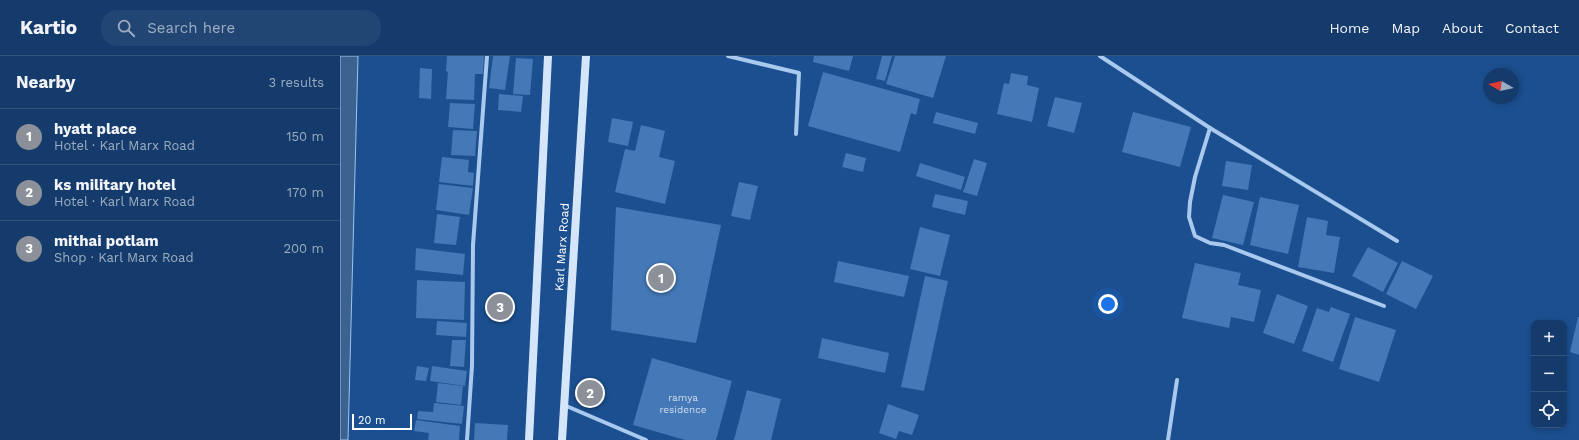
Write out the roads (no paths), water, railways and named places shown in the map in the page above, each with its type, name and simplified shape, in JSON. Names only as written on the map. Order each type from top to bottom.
[{"type":"main road","name":"Karl Marx Road","points":[[529,440],[548,56]]},
{"type":"main road","name":"Karl Marx Road","points":[[562,440],[586,56]]},
{"type":"street","points":[[467,440],[472,366],[473,245],[487,56]]},
{"type":"street","points":[[728,56],[799,73],[796,134]]},
{"type":"street","points":[[1100,56],[1210,128],[1397,241]]},
{"type":"street","points":[[1210,128],[1195,177],[1190,202],[1189,218],[1195,236],[1210,243],[1224,245],[1384,306]]},
{"type":"street","points":[[1168,440],[1177,380]]},
{"type":"street","points":[[564,405],[646,440]]},
{"type":"water","points":[[340,56],[358,56],[348,440],[340,440]]},
{"type":"place","name":"hyatt place","points":[[661,278]]},
{"type":"place","name":"mithai potlam","points":[[500,307]]},
{"type":"place","name":"ks military hotel","points":[[590,393]]}]
